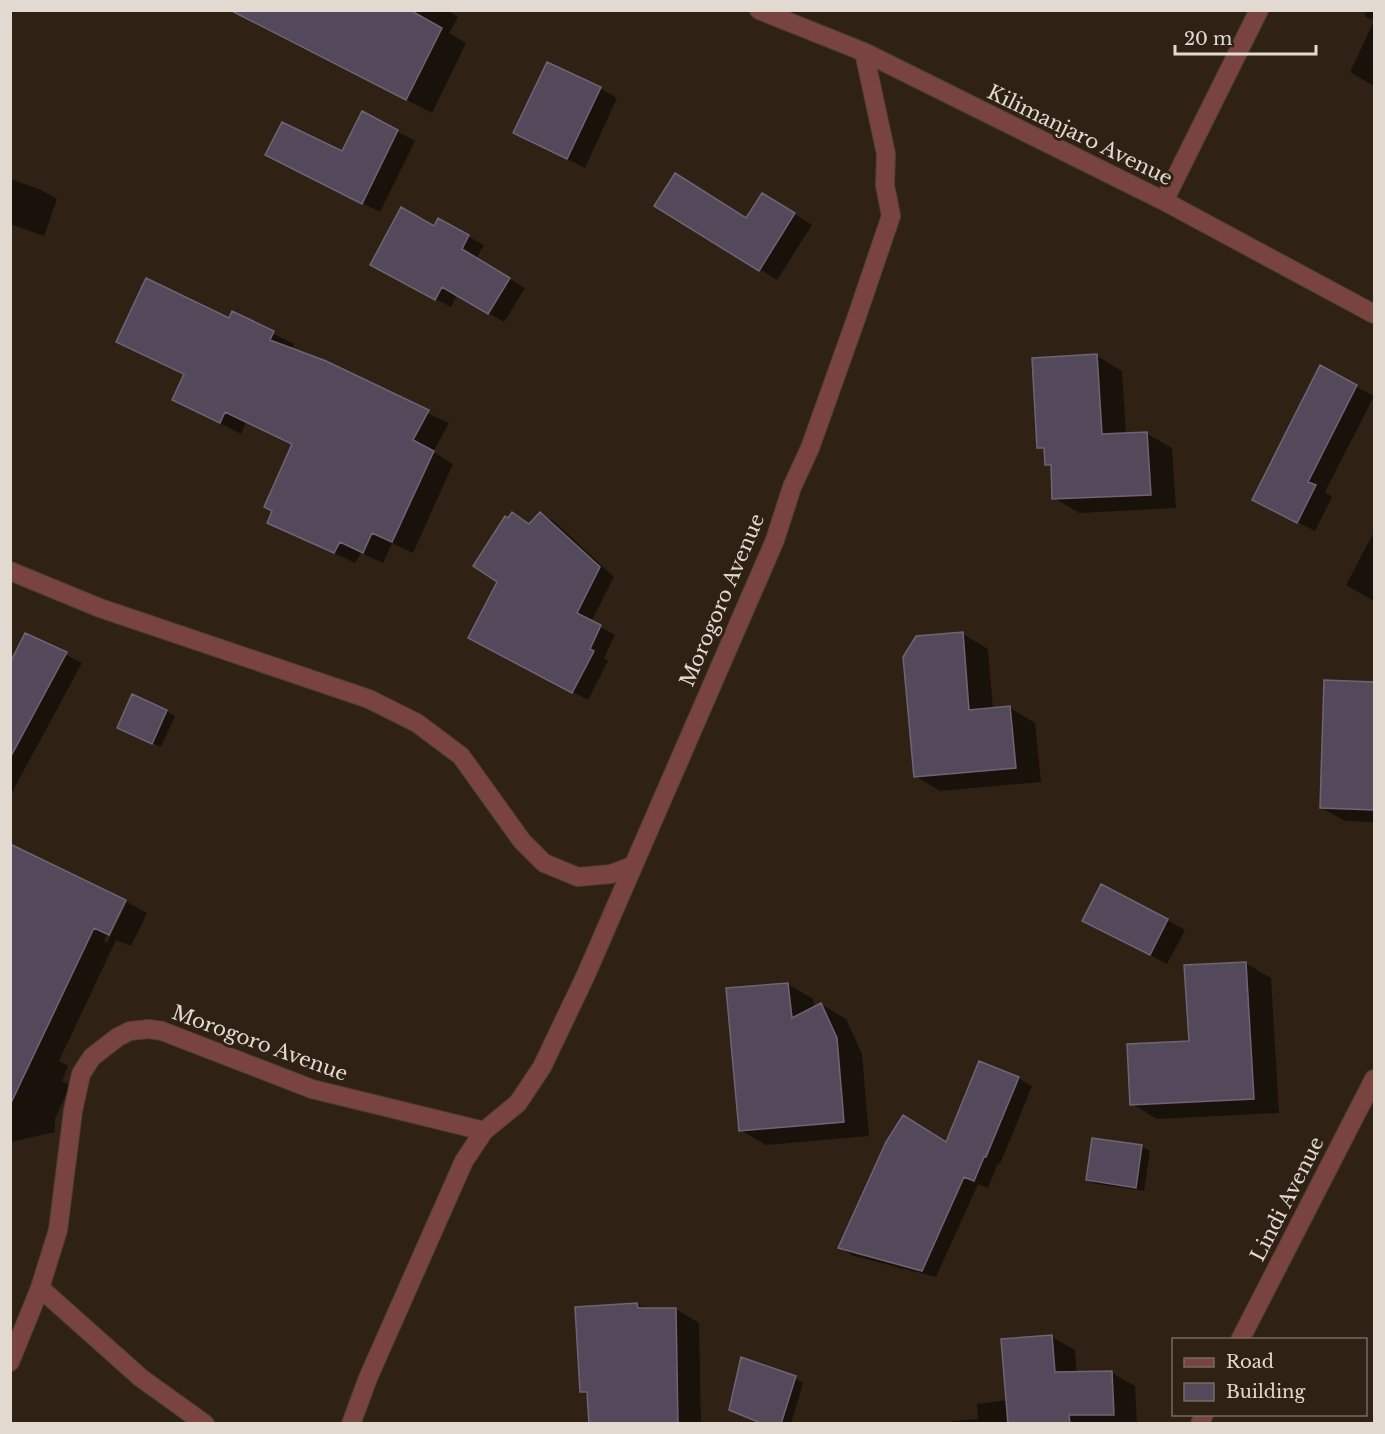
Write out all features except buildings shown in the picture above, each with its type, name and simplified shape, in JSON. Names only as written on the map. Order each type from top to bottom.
[{"type":"street","name":"Kilimanjaro Avenue","points":[[759,10],[864,52],[1164,201],[1374,314]]},
{"type":"street","points":[[1164,201],[1259,10]]},
{"type":"street","name":"Morogoro Avenue","points":[[351,1424],[368,1378],[464,1161],[484,1131],[518,1103],[542,1067],[585,977],[775,540],[792,487],[810,448],[891,216],[885,185],[886,154],[864,52]]},
{"type":"street","points":[[10,571],[100,608],[369,699],[417,723],[461,756],[515,831],[535,856],[544,863],[578,877],[611,874],[632,866]]},
{"type":"street","name":"Morogoro Avenue","points":[[10,1362],[40,1288],[62,1214],[73,1111],[81,1074],[92,1056],[130,1031],[148,1029],[162,1031],[312,1089],[484,1131]]},
{"type":"street","name":"Lindi Avenue","points":[[1241,1338],[1374,1079]]},
{"type":"street","points":[[40,1288],[141,1378],[205,1424]]}]
